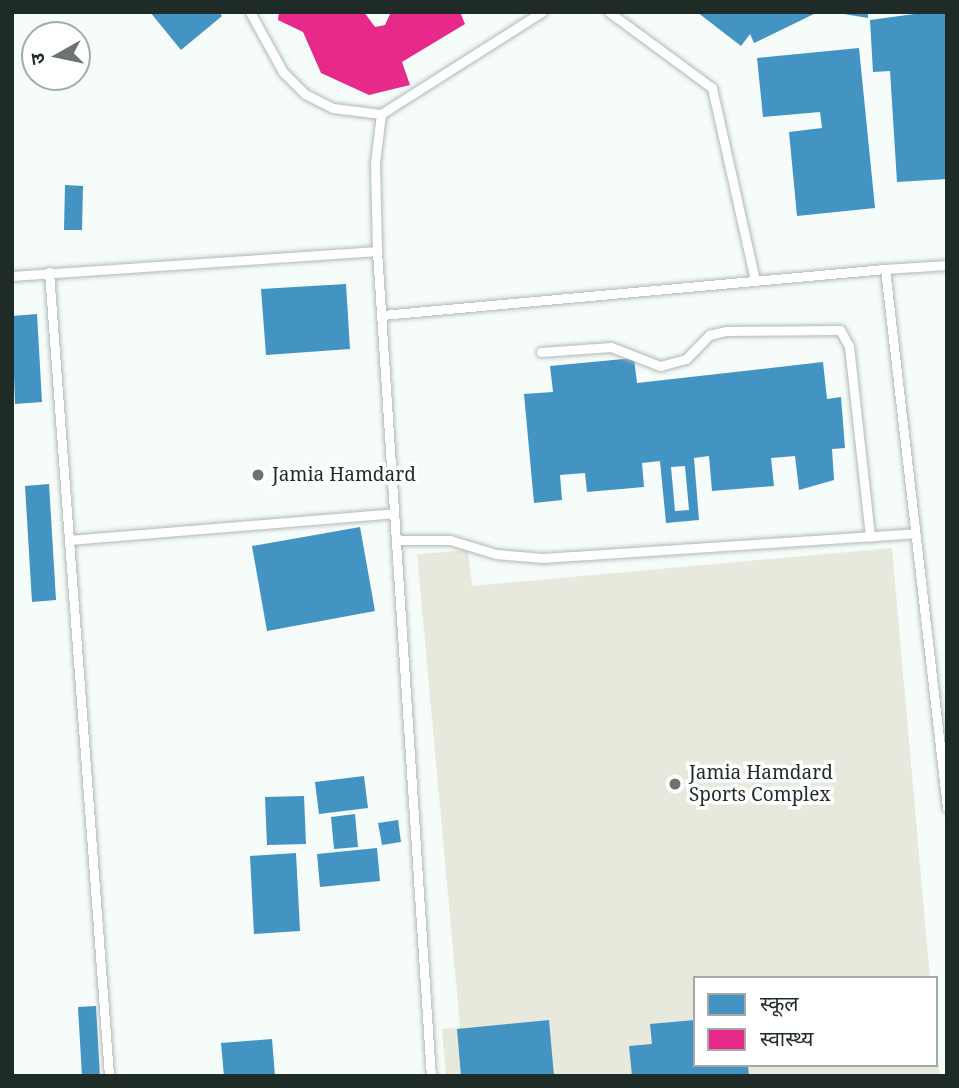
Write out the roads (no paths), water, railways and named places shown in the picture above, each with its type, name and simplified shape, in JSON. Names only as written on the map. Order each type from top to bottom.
[{"type":"lane","points":[[250,12],[283,72],[305,94],[333,108],[381,114],[542,12]]},
{"type":"lane","points":[[609,12],[712,88],[755,281]]},
{"type":"lane","points":[[381,114],[374,163],[377,251],[431,1076]]},
{"type":"lane","points":[[12,276],[377,251]]},
{"type":"lane","points":[[382,314],[947,265]]},
{"type":"lane","points":[[885,269],[947,807]]},
{"type":"lane","points":[[50,272],[109,1076]]},
{"type":"lane","points":[[541,352],[611,347],[660,366],[685,359],[709,335],[727,331],[840,330],[849,346],[870,537]]},
{"type":"lane","points":[[69,540],[394,513]]},
{"type":"lane","points":[[398,540],[450,540],[496,554],[543,558],[915,533]]},
{"type":"place","name":"Jamia Hamdard","points":[[258,475]]},
{"type":"place","name":"Jamia Hamdard Sports Complex","points":[[675,784]]}]
